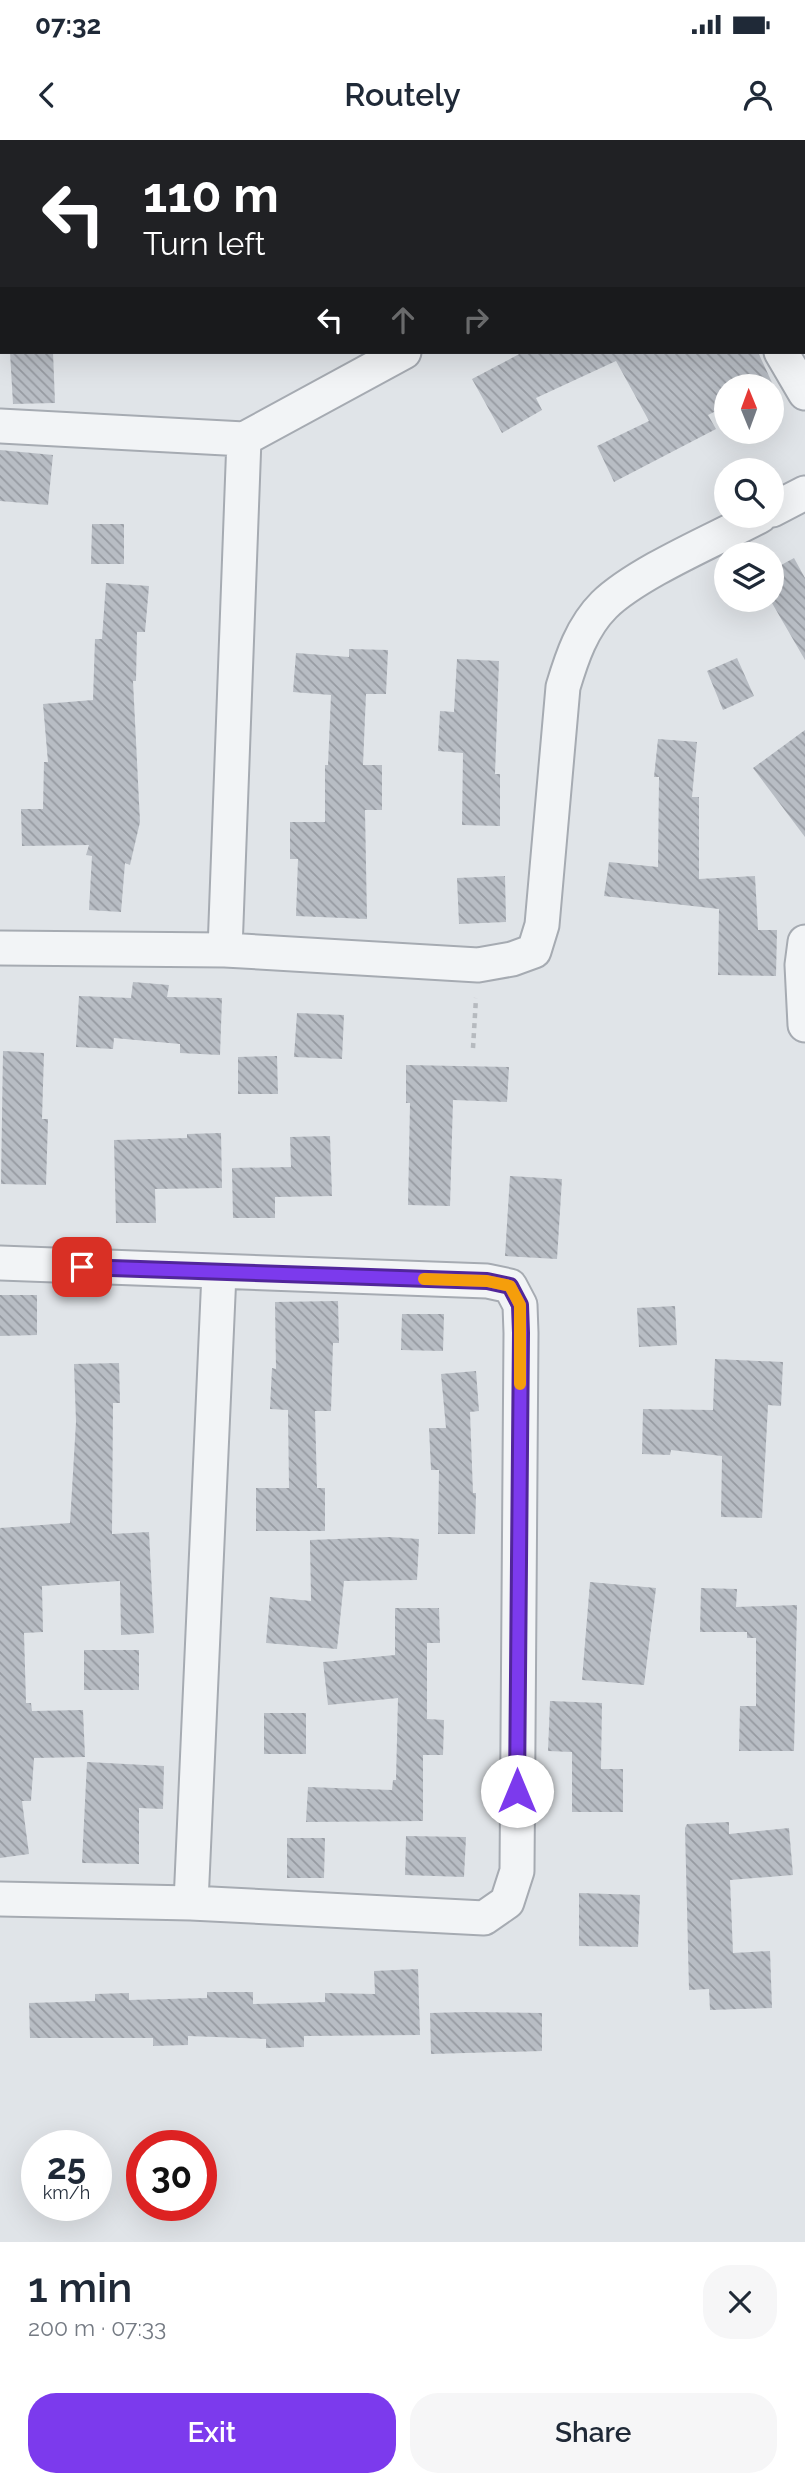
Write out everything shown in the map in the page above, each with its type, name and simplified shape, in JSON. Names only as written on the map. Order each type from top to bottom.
[{"type":"street","points":[[0,426],[244,439],[400,354]]},
{"type":"street","points":[[782,354],[805,393]]},
{"type":"street","points":[[225,950],[244,439]]},
{"type":"street","points":[[784,504],[805,493]]},
{"type":"street","points":[[0,948],[225,950],[478,965],[512,959],[534,951],[542,925],[563,687],[585,629],[604,605],[629,585],[737,528]]},
{"type":"street","points":[[805,942],[802,965],[805,1024]]},
{"type":"street","points":[[0,1263],[487,1281],[510,1286],[520,1305],[521,1333],[517,1871],[507,1902],[484,1918],[191,1903],[0,1899]]},
{"type":"street","points":[[191,1903],[219,1273]]},
{"type":"path","points":[[473,1048],[478,965]]},
{"type":"building","points":[[10,354],[53,354],[55,403],[13,404]]},
{"type":"building","points":[[519,354],[759,354],[768,374],[714,374],[714,412],[708,415],[714,430],[614,482],[597,446],[649,421],[616,361],[536,398],[542,410],[502,433],[472,379]]},
{"type":"building","points":[[0,450],[53,455],[48,505],[0,501]]},
{"type":"building","points":[[92,524],[124,524],[124,564],[91,564]]},
{"type":"building","points":[[794,558],[805,578],[805,660],[777,612],[784,612],[784,563]]},
{"type":"building","points":[[106,583],[149,586],[145,632],[137,632],[136,681],[133,681],[140,822],[130,865],[125,863],[121,912],[89,910],[92,856],[86,855],[89,845],[22,846],[21,809],[43,809],[44,762],[48,762],[43,704],[93,700],[95,639],[102,639]]},
{"type":"building","points":[[349,649],[388,650],[386,694],[366,694],[363,765],[382,765],[382,810],[365,810],[367,919],[296,916],[298,859],[290,859],[290,822],[325,822],[325,765],[328,765],[331,695],[293,692],[296,653],[349,657]]},
{"type":"building","points":[[737,658],[754,696],[723,710],[707,671]]},
{"type":"building","points":[[457,659],[499,661],[495,774],[500,774],[500,826],[462,825],[463,753],[438,751],[440,711],[454,712]]},
{"type":"building","points":[[805,730],[805,837],[753,768]]},
{"type":"building","points":[[658,739],[697,742],[692,797],[699,797],[699,879],[755,876],[758,930],[777,930],[776,976],[718,975],[719,909],[604,896],[609,862],[658,867],[659,777],[654,777]]},
{"type":"building","points":[[505,876],[506,922],[459,924],[457,878]]},
{"type":"building","points":[[133,982],[169,985],[167,997],[222,998],[220,1055],[180,1053],[180,1044],[114,1038],[113,1049],[76,1047],[79,996],[131,998]]},
{"type":"building","points":[[297,1013],[344,1015],[342,1059],[294,1057]]},
{"type":"building","points":[[3,1051],[44,1053],[42,1119],[48,1119],[46,1185],[1,1184]]},
{"type":"building","points":[[277,1056],[278,1094],[238,1094],[238,1057]]},
{"type":"building","points":[[406,1065],[509,1067],[507,1102],[453,1100],[450,1206],[408,1205],[410,1103],[406,1103]]},
{"type":"building","points":[[221,1133],[222,1188],[155,1189],[156,1223],[116,1223],[114,1140],[187,1138],[187,1134]]},
{"type":"building","points":[[330,1136],[332,1196],[275,1197],[275,1218],[233,1218],[232,1168],[291,1167],[290,1137]]},
{"type":"building","points":[[510,1176],[562,1179],[557,1259],[505,1256]]},
{"type":"building","points":[[0,1295],[37,1295],[37,1335],[0,1336]]},
{"type":"building","points":[[338,1301],[339,1343],[333,1343],[331,1411],[315,1411],[317,1488],[325,1488],[325,1531],[256,1531],[256,1488],[289,1488],[288,1410],[270,1409],[272,1368],[276,1369],[275,1302]]},
{"type":"building","points":[[675,1306],[677,1345],[639,1347],[637,1308]]},
{"type":"building","points":[[402,1314],[444,1314],[443,1351],[401,1350]]},
{"type":"building","points":[[715,1359],[783,1362],[781,1406],[768,1405],[762,1518],[721,1517],[722,1456],[671,1450],[670,1455],[642,1454],[643,1409],[713,1410]]},
{"type":"building","points":[[119,1363],[120,1403],[113,1403],[112,1534],[149,1532],[154,1633],[121,1635],[120,1581],[42,1586],[43,1632],[24,1633],[26,1703],[31,1703],[32,1711],[83,1710],[85,1757],[34,1758],[31,1801],[22,1801],[29,1854],[0,1858],[0,1528],[70,1523],[76,1422],[74,1364]]},
{"type":"building","points":[[476,1371],[479,1411],[470,1412],[473,1493],[476,1493],[475,1534],[438,1534],[439,1470],[431,1470],[429,1428],[446,1428],[441,1374]]},
{"type":"building","points":[[389,1537],[419,1539],[417,1580],[344,1581],[337,1649],[266,1643],[270,1597],[311,1601],[310,1540]]},
{"type":"building","points":[[590,1582],[656,1588],[644,1685],[582,1680]]},
{"type":"building","points":[[701,1588],[737,1589],[736,1607],[797,1605],[794,1751],[739,1751],[740,1706],[756,1706],[756,1638],[747,1638],[747,1632],[700,1632]]},
{"type":"building","points":[[395,1608],[439,1608],[440,1643],[427,1643],[427,1719],[444,1720],[443,1755],[423,1755],[423,1821],[306,1822],[308,1787],[392,1790],[393,1780],[396,1780],[398,1698],[328,1705],[323,1662],[395,1655]]},
{"type":"building","points":[[84,1650],[139,1650],[139,1690],[84,1690]]},
{"type":"building","points":[[550,1701],[602,1703],[601,1769],[623,1769],[623,1812],[572,1812],[572,1752],[548,1751]]},
{"type":"building","points":[[264,1713],[306,1713],[306,1754],[264,1754]]},
{"type":"building","points":[[87,1762],[164,1766],[163,1809],[139,1808],[139,1864],[82,1863]]},
{"type":"building","points":[[729,1822],[729,1834],[789,1828],[793,1875],[730,1880],[733,1953],[770,1951],[772,2008],[710,2010],[709,1989],[689,1990],[685,1828],[687,1824]]},
{"type":"building","points":[[406,1836],[466,1837],[464,1877],[405,1875]]},
{"type":"building","points":[[287,1838],[325,1838],[324,1878],[287,1878]]},
{"type":"building","points":[[579,1893],[640,1895],[638,1947],[579,1946]]},
{"type":"building","points":[[418,1969],[420,2035],[304,2036],[304,2047],[266,2048],[266,2039],[188,2036],[188,2045],[153,2046],[153,2038],[30,2038],[29,2003],[95,2001],[95,1994],[129,1993],[129,2000],[207,1998],[207,1992],[253,1992],[253,2004],[325,2002],[325,1993],[375,1994],[374,1971]]},
{"type":"building","points":[[430,2013],[542,2013],[542,2051],[431,2054]]},
{"type":"slow traffic","points":[[424,1279],[487,1281],[510,1286],[520,1305],[520,1384]]},
{"type":"route","points":[[82,1267],[487,1281],[510,1286],[520,1305],[521,1333],[517,1791]]}]
